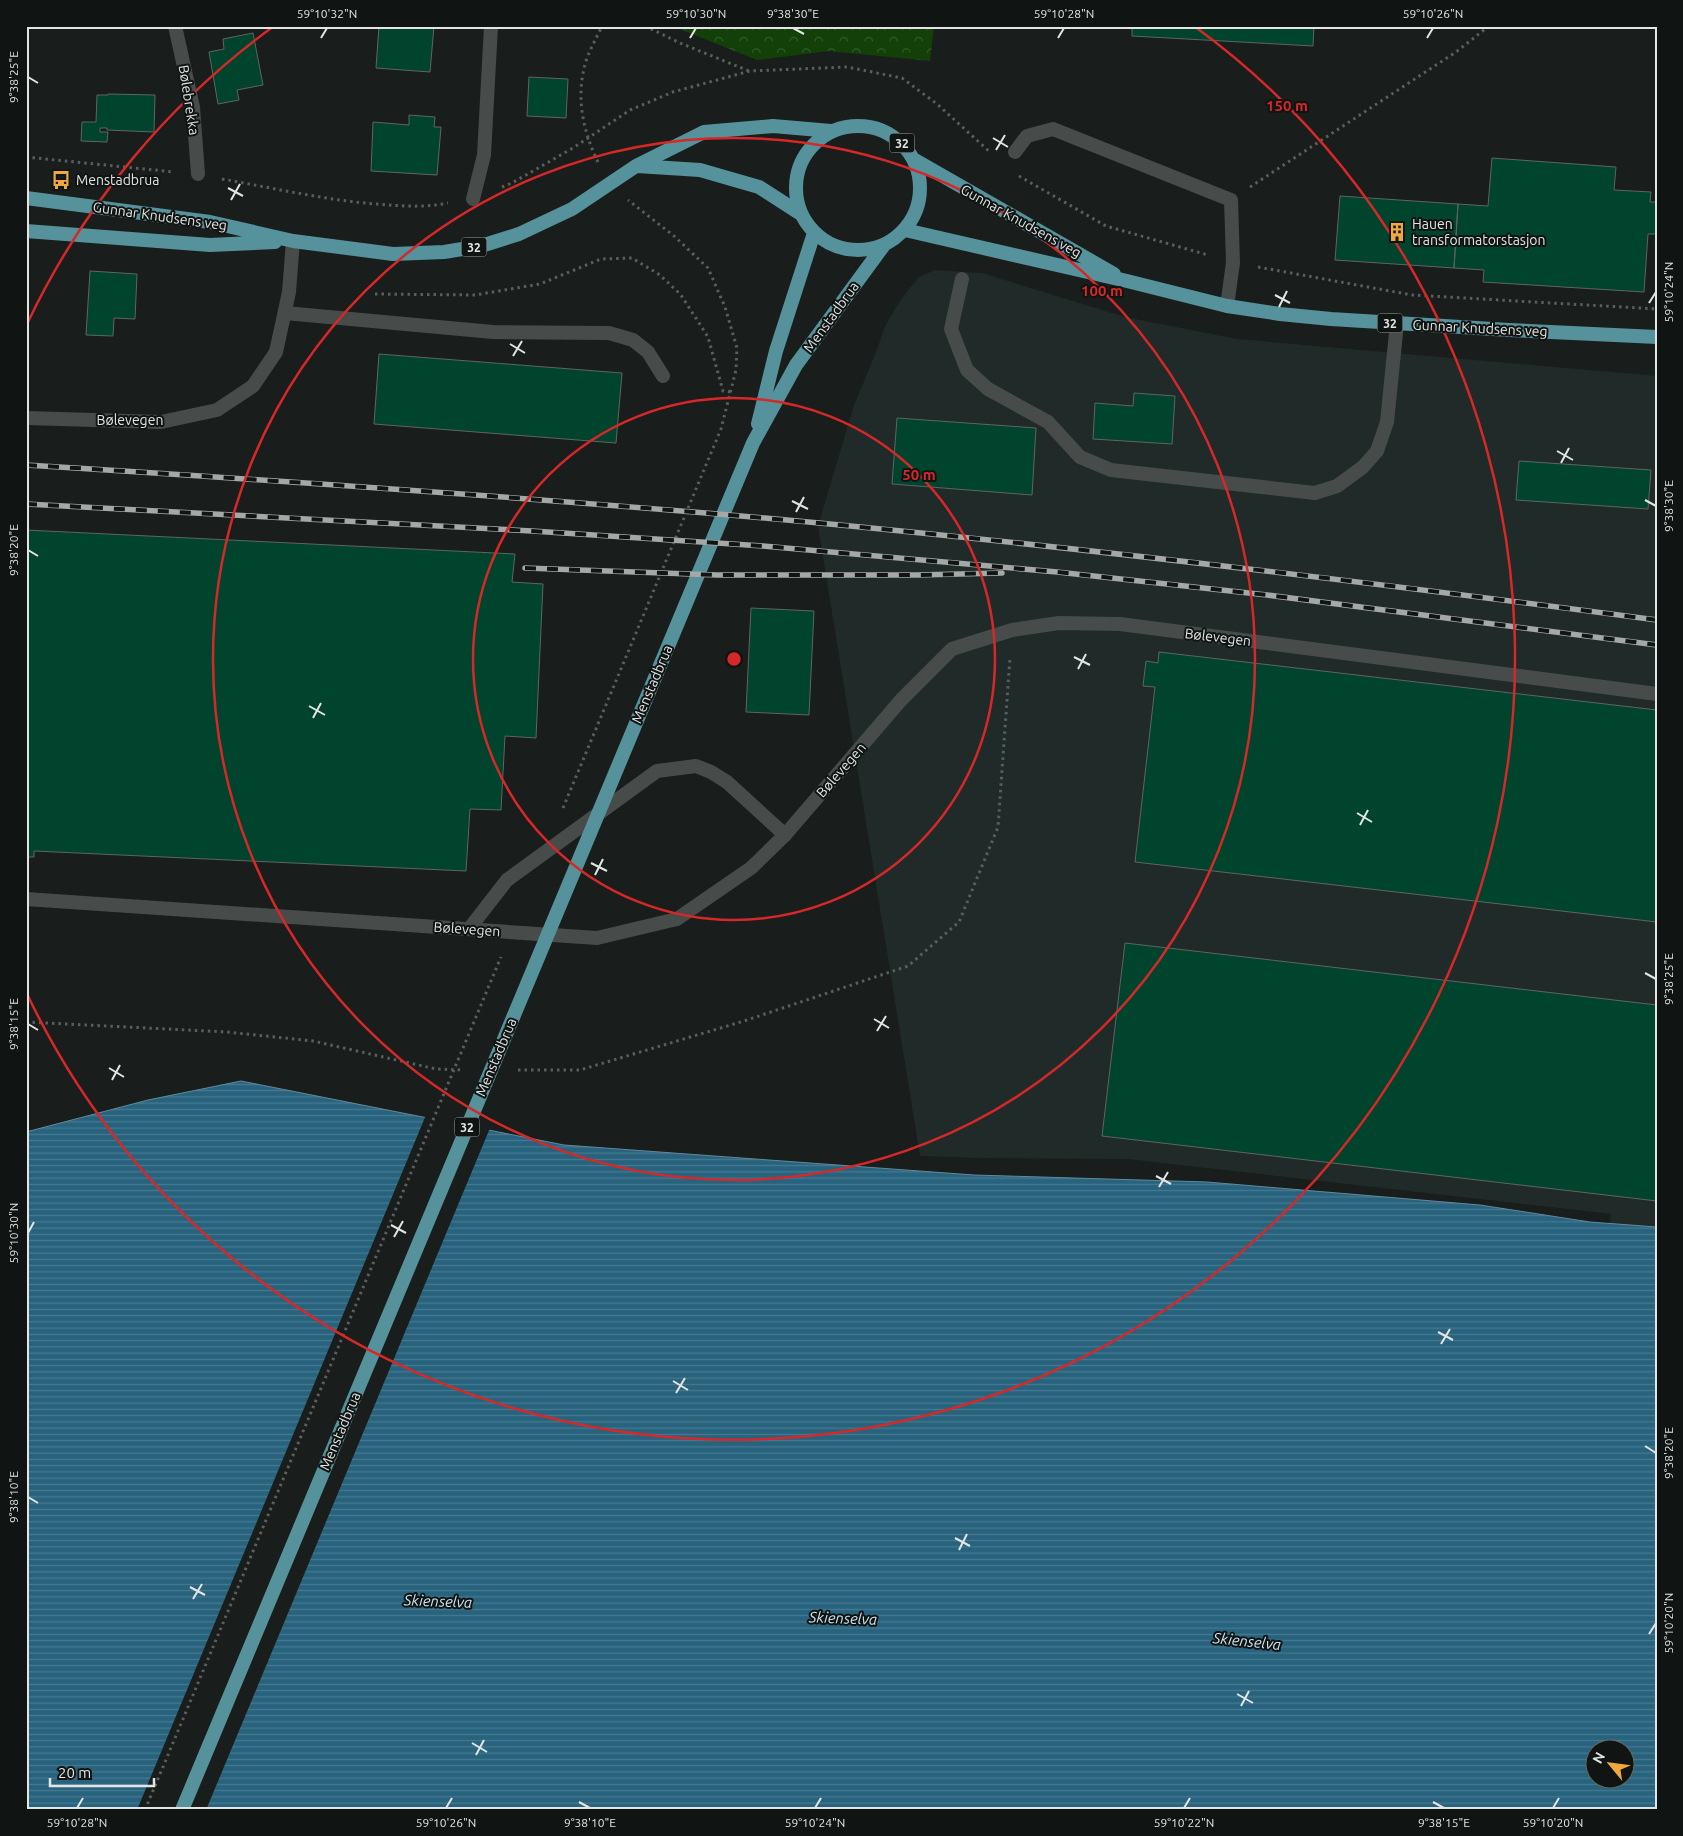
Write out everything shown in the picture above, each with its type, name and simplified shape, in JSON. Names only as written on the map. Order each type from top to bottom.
[{"type":"main road","name":"32","points":[[855,125],[879,128],[900,140],[915,160],[921,184],[918,207],[905,230],[884,245],[859,251],[834,246],[814,233],[801,214],[795,190],[799,167],[811,146],[831,131],[855,125]]},
{"type":"main road","name":"Gunnar Knudsens veg","points":[[26,198],[210,222],[293,241],[393,254],[444,252],[481,246],[519,234],[572,210],[636,166],[704,132],[773,126],[831,131]]},
{"type":"main road","name":"Gunnar Knudsens veg","points":[[915,160],[1127,281]]},
{"type":"main road","name":"32","points":[[636,166],[700,170],[758,187],[801,214]]},
{"type":"main road","name":"Gunnar Knudsens veg","points":[[905,230],[1227,306],[1289,315],[1397,323],[1657,337]]},
{"type":"main road","name":"Gunnar Knudsens veg","points":[[26,231],[210,245],[293,241]]},
{"type":"main road","name":"Menstadbrua","points":[[752,443],[776,351],[814,233]]},
{"type":"main road","name":"Menstadbrua","points":[[182,1810],[752,443],[796,365],[884,245]]},
{"type":"street","name":"Bølebrekka","points":[[175,26],[193,107],[198,174]]},
{"type":"street","points":[[473,199],[484,155],[491,26]]},
{"type":"street","points":[[1015,152],[1027,136],[1054,129],[1231,200],[1232,263],[1227,306]]},
{"type":"street","name":"Bølevegen","points":[[26,418],[161,422],[217,410],[253,386],[276,352],[289,292],[293,241]]},
{"type":"street","points":[[962,279],[951,329],[967,370],[988,389],[1048,422],[1080,457],[1111,470],[1315,493],[1336,486],[1362,467],[1377,451],[1387,422],[1397,323]]},
{"type":"street","points":[[285,312],[494,332],[609,333],[633,340],[641,346],[648,352],[662,376]]},
{"type":"street","name":"Bølevegen","points":[[26,899],[598,938],[677,919],[751,868],[785,835],[901,700],[952,649],[1012,630],[1059,623],[1120,624],[1657,694]]},
{"type":"street","points":[[469,929],[508,880],[657,771],[696,766],[711,772],[727,782],[785,835]]},
{"type":"path","points":[[599,34],[602,26]]},
{"type":"path","points":[[645,26],[680,43],[750,71]]},
{"type":"path","points":[[1231,200],[1456,52],[1489,26]]},
{"type":"path","points":[[26,157],[198,174],[346,202],[432,207],[473,199],[512,183],[573,148],[630,110],[673,92],[750,71],[847,67],[902,78],[938,104],[995,157]]},
{"type":"path","points":[[1016,173],[1106,226],[1232,263],[1412,295],[1657,309]]},
{"type":"path","points":[[374,294],[475,295],[540,284],[601,259],[632,258],[660,275],[681,296],[708,338],[723,391],[731,392]]},
{"type":"path","points":[[559,816],[721,429],[736,370],[737,348],[725,307]]},
{"type":"path","points":[[513,1070],[580,1070],[753,1018],[908,966],[959,922],[998,827],[1012,630]]},
{"type":"path","points":[[145,1810],[502,954]]},
{"type":"path","points":[[26,1022],[227,1032],[313,1041],[436,1069],[465,1070]]},
{"type":"shaded area","points":[[935,270],[982,273],[1125,317],[1237,339],[1657,376],[1657,1278],[1606,1260],[1611,1214],[1128,1159],[920,1156],[818,526],[854,405],[886,324],[902,298],[919,277]]},
{"type":"green space","points":[[672,26],[934,26],[930,61],[829,51],[757,60]]},
{"type":"water","name":"Skienselva","points":[[241,1081],[564,1145],[974,1175],[1207,1182],[1480,1205],[1590,1222],[1657,1227],[1657,1810],[26,1810],[26,1132],[148,1100]]},
{"type":"pier","points":[[426,1115],[490,1128],[206,1810],[137,1810]]},
{"type":"building","points":[[379,26],[434,26],[430,72],[376,68]]},
{"type":"building","points":[[1132,26],[1314,26],[1313,46],[1132,36]]},
{"type":"building","points":[[253,33],[263,85],[237,90],[239,100],[218,104],[209,52],[224,49],[223,39]]},
{"type":"building","points":[[529,77],[568,79],[566,118],[527,116]]},
{"type":"building","points":[[97,95],[155,95],[154,132],[100,128],[100,132],[108,132],[107,142],[81,141],[82,122],[96,122]]},
{"type":"building","points":[[409,115],[435,117],[434,127],[441,127],[437,175],[371,171],[373,122],[409,125]]},
{"type":"building","points":[[1492,158],[1616,167],[1614,190],[1651,192],[1650,202],[1657,202],[1657,234],[1648,234],[1644,292],[1483,282],[1484,270],[1454,268],[1458,204],[1488,206]]},
{"type":"building","name":"Hauen transformatorstasjon","points":[[1340,196],[1458,204],[1454,268],[1335,260]]},
{"type":"building","points":[[90,271],[137,274],[135,319],[114,318],[113,336],[86,335]]},
{"type":"building","points":[[379,354],[622,373],[616,443],[374,424]]},
{"type":"building","points":[[1134,393],[1175,396],[1172,444],[1093,439],[1095,403],[1133,406]]},
{"type":"building","points":[[897,418],[1036,428],[1032,495],[892,484]]},
{"type":"building","points":[[1519,461],[1651,470],[1648,509],[1516,500]]},
{"type":"building","points":[[26,530],[515,554],[512,582],[543,584],[536,738],[505,736],[501,810],[470,809],[466,871],[34,851],[34,857],[26,857]]},
{"type":"building","points":[[751,608],[814,611],[809,715],[746,712]]},
{"type":"building","points":[[1159,652],[1657,710],[1657,922],[1135,862],[1155,687],[1143,686],[1146,661],[1158,663]]},
{"type":"building","points":[[1125,943],[1657,1005],[1657,1201],[1102,1136]]},
{"type":"railway","points":[[26,465],[488,496],[765,518],[1211,564],[1657,620]]},
{"type":"railway","points":[[26,504],[532,531],[763,546],[1057,572],[1267,595],[1657,645]]},
{"type":"railway","points":[[525,568],[717,575],[1002,573]]},
{"type":"place","name":"Menstadbrua","points":[[61,180]]},
{"type":"place","name":"Hauen transformatorstasjon","points":[[1397,232]]}]
